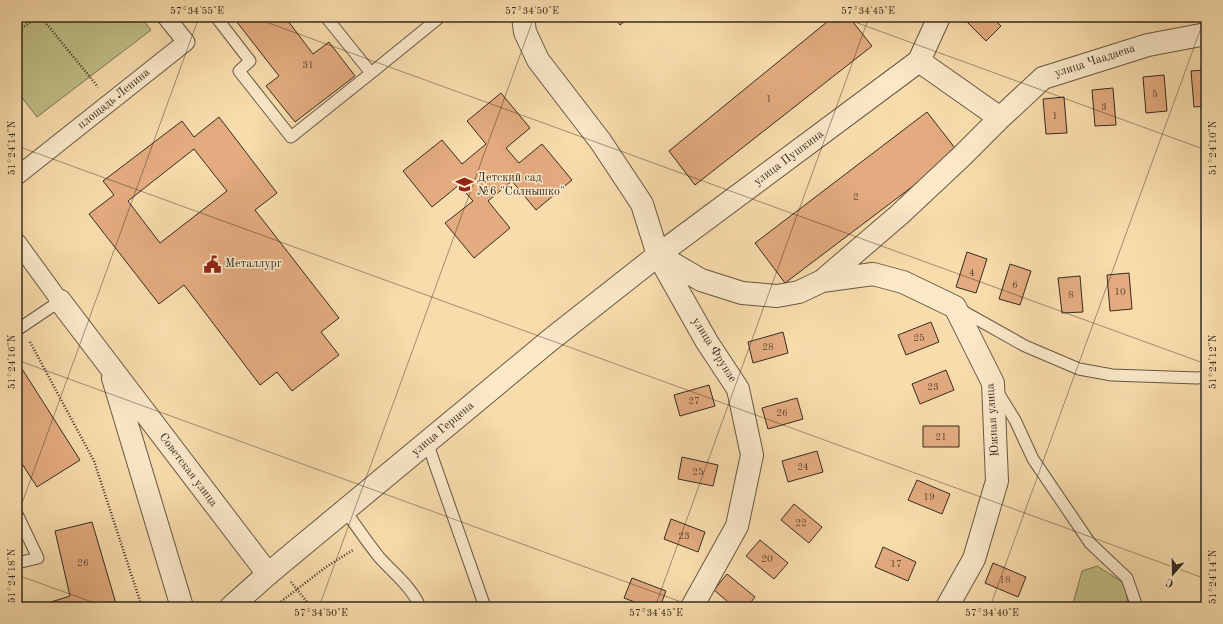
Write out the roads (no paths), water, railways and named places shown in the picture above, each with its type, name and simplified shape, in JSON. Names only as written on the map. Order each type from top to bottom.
[{"type":"street","name":"площадь Ленина","points":[[17,176],[186,42],[166,17]]},
{"type":"street","name":"улица Фрунзе","points":[[523,17],[525,32],[538,60],[601,142],[642,204],[658,255],[706,342],[738,389],[752,455],[737,526],[692,607]]},
{"type":"street","points":[[938,17],[919,61],[1000,118]]},
{"type":"street","name":"улица Чаадаева","points":[[822,281],[899,215],[1043,78],[1148,45],[1206,34]]},
{"type":"street","name":"улица Пушкина","points":[[658,255],[919,61]]},
{"type":"street","name":"Советская улица","points":[[17,242],[109,365],[273,570]]},
{"type":"street","points":[[658,255],[701,280],[742,293],[777,296],[799,292],[822,281],[872,274],[903,282],[955,307]]},
{"type":"street","name":"улица Герцена","points":[[231,607],[273,570],[549,341],[658,255]]},
{"type":"street","name":"Южная улица","points":[[947,607],[974,559],[997,481],[992,383],[955,307]]},
{"type":"street","name":"Советская улица","points":[[109,365],[182,607]]},
{"type":"lane","points":[[216,17],[250,61],[239,71],[291,137],[440,17]]},
{"type":"lane","points":[[326,17],[371,73]]},
{"type":"lane","points":[[19,328],[60,301]]},
{"type":"lane","points":[[955,307],[1025,346],[1079,369],[1112,375],[1206,377]]},
{"type":"lane","points":[[992,383],[1015,420],[1033,459],[1090,544],[1127,578],[1136,607]]},
{"type":"lane","points":[[428,442],[485,607]]},
{"type":"lane","points":[[345,510],[380,558],[417,600],[420,607]]},
{"type":"lane","points":[[17,514],[38,558],[17,563]]},
{"type":"place","name":"Детский сад №6 \"Солнышко\"","points":[[464,185]]},
{"type":"place","name":"Металлург","points":[[212,264]]}]
